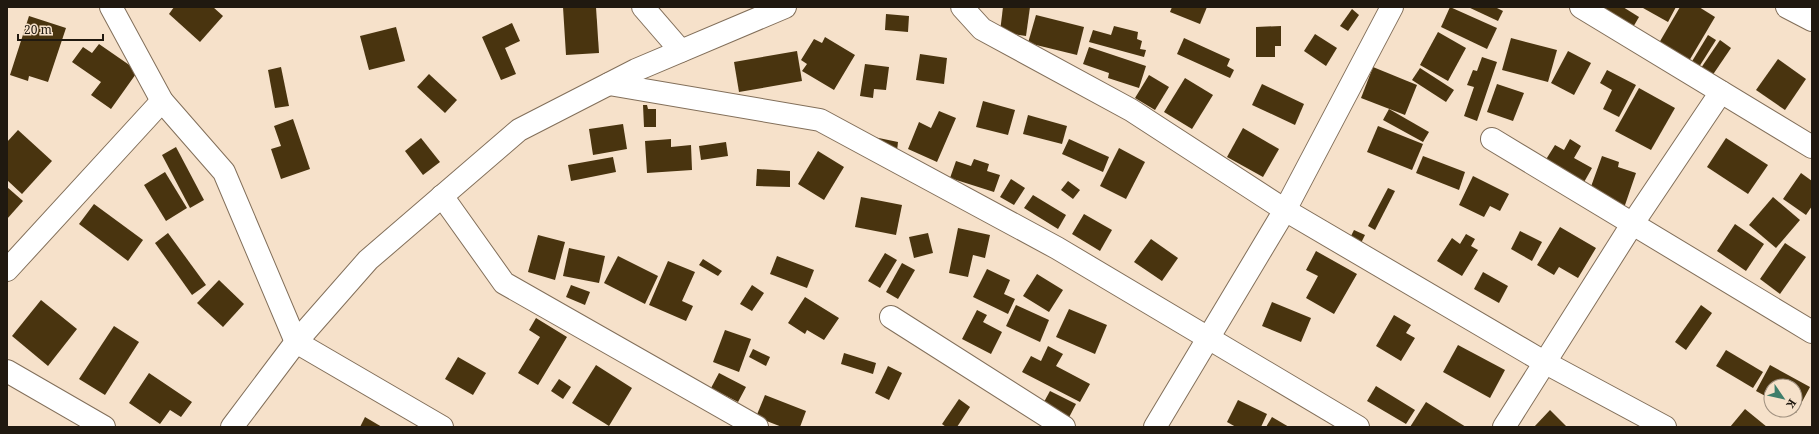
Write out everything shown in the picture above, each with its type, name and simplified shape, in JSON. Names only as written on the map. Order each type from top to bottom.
[{"type":"street","points":[[111,7],[162,101],[224,172],[296,342],[442,427]]},
{"type":"street","points":[[643,7],[681,51]]},
{"type":"street","points":[[232,427],[296,342],[368,260],[519,130],[609,84],[681,51],[785,7]]},
{"type":"street","points":[[962,7],[982,29],[1131,110],[1285,210],[1544,362],[1665,427]]},
{"type":"street","points":[[1155,427],[1285,210],[1392,7]]},
{"type":"street","points":[[1580,7],[1812,147]]},
{"type":"street","points":[[1787,7],[1812,20]]},
{"type":"street","points":[[609,84],[820,120],[1057,248],[1358,427]]},
{"type":"street","points":[[1504,427],[1633,223],[1721,92]]},
{"type":"street","points":[[7,270],[162,101]]},
{"type":"street","points":[[1492,139],[1812,332]]},
{"type":"street","points":[[442,196],[504,283],[757,427]]},
{"type":"street","points":[[891,317],[1064,427]]},
{"type":"street","points":[[7,371],[104,427]]},
{"type":"building","points":[[174,7],[213,7],[223,16],[200,42],[169,14]]},
{"type":"building","points":[[563,7],[596,7],[599,53],[566,55]]},
{"type":"building","points":[[1003,7],[1030,7],[1026,36],[1000,32]]},
{"type":"building","points":[[1172,7],[1207,7],[1200,24],[1170,12]]},
{"type":"building","points":[[1450,7],[1497,28],[1487,49],[1441,27]]},
{"type":"building","points":[[1468,7],[1495,7],[1503,11],[1498,21]]},
{"type":"building","points":[[1596,7],[1623,7],[1639,17],[1632,29]]},
{"type":"building","points":[[1676,7],[1668,22],[1643,8]]},
{"type":"building","points":[[1680,7],[1699,7],[1715,17],[1689,61],[1659,43]]},
{"type":"building","points":[[1352,9],[1359,15],[1348,31],[1340,26]]},
{"type":"building","points":[[886,14],[909,16],[908,32],[885,30]]},
{"type":"building","points":[[1036,15],[1084,27],[1077,55],[1028,43]]},
{"type":"building","points":[[29,16],[66,28],[48,82],[29,76],[28,81],[10,75]]},
{"type":"building","points":[[512,23],[520,41],[505,48],[516,74],[501,80],[482,37]]},
{"type":"building","points":[[1114,26],[1138,32],[1137,39],[1142,41],[1140,49],[1146,50],[1144,57],[1089,42],[1093,30],[1111,35]]},
{"type":"building","points":[[1281,26],[1281,46],[1275,46],[1275,57],[1256,57],[1256,27]]},
{"type":"building","points":[[396,27],[405,61],[369,70],[360,36]]},
{"type":"building","points":[[1438,32],[1466,48],[1448,81],[1420,65]]},
{"type":"building","points":[[1315,34],[1337,48],[1326,66],[1304,51]]},
{"type":"building","points":[[1708,35],[1716,40],[1699,67],[1691,63]]},
{"type":"building","points":[[825,37],[855,55],[834,90],[802,71],[807,64],[801,60],[814,39],[822,43]]},
{"type":"building","points":[[1184,38],[1230,59],[1227,66],[1234,70],[1230,78],[1177,54]]},
{"type":"building","points":[[1511,38],[1557,50],[1548,82],[1502,70]]},
{"type":"building","points":[[1720,40],[1731,48],[1712,76],[1701,68]]},
{"type":"building","points":[[99,44],[138,71],[111,109],[91,95],[101,82],[72,62],[83,47],[92,53]]},
{"type":"building","points":[[1089,47],[1146,66],[1139,88],[1108,78],[1109,73],[1083,64]]},
{"type":"building","points":[[797,51],[802,81],[739,92],[734,62]]},
{"type":"building","points":[[1568,51],[1591,63],[1574,95],[1551,83]]},
{"type":"building","points":[[920,54],[947,58],[944,84],[916,80]]},
{"type":"building","points":[[1482,57],[1497,62],[1477,121],[1464,116],[1474,87],[1467,85],[1473,70],[1477,71]]},
{"type":"building","points":[[1778,59],[1806,79],[1785,110],[1756,90]]},
{"type":"building","points":[[865,64],[889,67],[886,90],[874,89],[873,98],[860,96]]},
{"type":"building","points":[[281,67],[289,106],[275,108],[268,70]]},
{"type":"building","points":[[1373,67],[1417,85],[1405,115],[1361,98]]},
{"type":"building","points":[[1420,68],[1454,90],[1446,102],[1412,80]]},
{"type":"building","points":[[1607,70],[1636,85],[1619,117],[1603,109],[1612,90],[1600,83]]},
{"type":"building","points":[[429,74],[457,100],[445,113],[417,87]]},
{"type":"building","points":[[1149,75],[1169,87],[1155,110],[1135,98]]},
{"type":"building","points":[[1185,78],[1213,95],[1192,129],[1164,112]]},
{"type":"building","points":[[1262,84],[1304,104],[1295,125],[1252,105]]},
{"type":"building","points":[[1497,84],[1524,93],[1513,121],[1487,112]]},
{"type":"building","points":[[1639,88],[1675,108],[1651,150],[1615,131]]},
{"type":"building","points":[[983,101],[1015,110],[1008,135],[976,127]]},
{"type":"building","points":[[643,105],[647,105],[648,109],[656,109],[656,127],[644,127]]},
{"type":"building","points":[[1389,109],[1429,132],[1423,142],[1383,120]]},
{"type":"building","points":[[939,111],[956,118],[937,162],[908,149],[919,122],[931,128]]},
{"type":"building","points":[[1028,115],[1067,126],[1062,144],[1023,134]]},
{"type":"building","points":[[293,119],[310,169],[281,179],[271,149],[281,146],[274,126]]},
{"type":"building","points":[[623,124],[627,149],[593,155],[589,129]]},
{"type":"building","points":[[1378,126],[1423,144],[1412,170],[1367,152]]},
{"type":"building","points":[[1243,128],[1279,149],[1263,177],[1227,157]]},
{"type":"building","points":[[18,130],[52,161],[22,194],[7,180],[7,142]]},
{"type":"building","points":[[869,136],[898,142],[897,151]]},
{"type":"building","points":[[421,138],[440,162],[423,175],[405,151]]},
{"type":"building","points":[[1726,138],[1768,165],[1748,194],[1707,167]]},
{"type":"building","points":[[671,139],[671,147],[691,145],[692,170],[647,173],[645,141]]},
{"type":"building","points":[[1069,139],[1109,157],[1103,172],[1062,154]]},
{"type":"building","points":[[1570,139],[1581,146],[1574,158],[1592,168],[1583,184],[1545,161],[1555,145],[1564,150]]},
{"type":"building","points":[[726,142],[728,156],[701,160],[699,146]]},
{"type":"building","points":[[176,147],[204,200],[190,208],[162,155]]},
{"type":"building","points":[[1119,148],[1145,162],[1126,199],[1100,186]]},
{"type":"building","points":[[818,151],[844,167],[824,200],[798,184]]},
{"type":"building","points":[[1423,156],[1465,172],[1459,190],[1416,173]]},
{"type":"building","points":[[1602,156],[1619,162],[1618,167],[1636,173],[1624,208],[1588,195]]},
{"type":"building","points":[[613,157],[616,172],[571,181],[568,165]]},
{"type":"building","points":[[974,159],[989,164],[987,171],[1000,175],[994,192],[950,178],[956,161],[971,166]]},
{"type":"building","points":[[757,169],[790,171],[790,187],[756,186]]},
{"type":"building","points":[[165,172],[187,208],[166,221],[144,185]]},
{"type":"building","points":[[1801,173],[1812,181],[1812,206],[1806,215],[1783,199]]},
{"type":"building","points":[[1473,176],[1509,194],[1500,211],[1490,206],[1484,217],[1459,205]]},
{"type":"building","points":[[1011,179],[1025,188],[1014,205],[1000,197]]},
{"type":"building","points":[[1068,181],[1080,190],[1073,199],[1061,190]]},
{"type":"building","points":[[7,187],[23,201],[7,219]]},
{"type":"building","points":[[1388,188],[1395,191],[1375,230],[1368,226]]},
{"type":"building","points":[[1033,195],[1066,215],[1058,229],[1024,208]]},
{"type":"building","points":[[861,197],[902,205],[896,235],[855,227]]},
{"type":"building","points":[[1773,197],[1800,220],[1776,248],[1749,225]]},
{"type":"building","points":[[94,204],[143,240],[128,261],[79,224]]},
{"type":"building","points":[[1084,214],[1112,230],[1100,251],[1072,234]]},
{"type":"building","points":[[1735,224],[1764,244],[1746,271],[1717,251]]},
{"type":"building","points":[[1560,227],[1596,248],[1578,278],[1559,267],[1554,275],[1537,265]]},
{"type":"building","points":[[958,228],[990,235],[985,258],[973,255],[968,277],[949,273]]},
{"type":"building","points":[[1354,230],[1365,235],[1361,243],[1350,238]]},
{"type":"building","points":[[1520,231],[1542,242],[1532,261],[1511,249]]},
{"type":"building","points":[[168,233],[206,285],[192,295],[155,243]]},
{"type":"building","points":[[928,233],[933,253],[914,258],[909,237]]},
{"type":"building","points":[[1466,234],[1475,239],[1471,246],[1478,250],[1462,276],[1437,261],[1452,238],[1460,244]]},
{"type":"building","points":[[538,235],[565,242],[555,280],[528,272]]},
{"type":"building","points":[[1151,239],[1178,258],[1162,281],[1134,262]]},
{"type":"building","points":[[1785,243],[1806,257],[1780,294],[1760,279]]},
{"type":"building","points":[[569,248],[605,256],[599,283],[563,276]]},
{"type":"building","points":[[1316,251],[1357,274],[1334,314],[1306,298],[1318,276],[1306,270]]},
{"type":"building","points":[[885,253],[897,260],[880,288],[868,281]]},
{"type":"building","points":[[618,256],[658,276],[645,304],[604,283]]},
{"type":"building","points":[[777,256],[814,270],[807,288],[770,274]]},
{"type":"building","points":[[703,259],[722,271],[718,276],[699,265]]},
{"type":"building","points":[[668,261],[695,272],[682,301],[693,306],[686,321],[649,305]]},
{"type":"building","points":[[902,263],[915,270],[898,299],[886,292]]},
{"type":"building","points":[[987,269],[1010,280],[1004,294],[1015,299],[1008,314],[973,297]]},
{"type":"building","points":[[1483,272],[1508,286],[1499,303],[1474,289]]},
{"type":"building","points":[[1037,274],[1063,290],[1049,312],[1023,296]]},
{"type":"building","points":[[219,280],[244,304],[223,327],[197,303]]},
{"type":"building","points":[[571,285],[590,292],[585,305],[566,297]]},
{"type":"building","points":[[752,285],[764,293],[752,311],[740,304]]},
{"type":"building","points":[[805,297],[839,318],[824,340],[807,330],[805,334],[788,323]]},
{"type":"building","points":[[41,300],[77,329],[48,366],[12,336]]},
{"type":"building","points":[[1272,302],[1311,318],[1301,342],[1262,326]]},
{"type":"building","points":[[1016,305],[1049,320],[1040,342],[1006,326]]},
{"type":"building","points":[[1701,305],[1712,313],[1686,350],[1675,342]]},
{"type":"building","points":[[1069,309],[1107,325],[1095,354],[1056,337]]},
{"type":"building","points":[[977,310],[987,315],[983,322],[1002,332],[991,354],[962,339]]},
{"type":"building","points":[[1394,315],[1411,325],[1406,333],[1415,338],[1401,361],[1376,346]]},
{"type":"building","points":[[536,318],[567,337],[538,385],[518,373],[540,337],[529,330]]},
{"type":"building","points":[[114,326],[139,342],[105,395],[79,379]]},
{"type":"building","points":[[725,330],[751,339],[739,372],[713,362]]},
{"type":"building","points":[[1458,345],[1505,370],[1490,398],[1443,372]]},
{"type":"building","points":[[1048,346],[1063,354],[1056,366],[1090,384],[1080,402],[1022,372],[1031,356],[1041,361]]},
{"type":"building","points":[[753,349],[770,357],[766,366],[749,357]]},
{"type":"building","points":[[1726,350],[1763,372],[1753,388],[1716,366]]},
{"type":"building","points":[[844,353],[876,363],[873,374],[841,364]]},
{"type":"building","points":[[458,357],[486,373],[473,395],[445,379]]},
{"type":"building","points":[[596,365],[632,388],[609,426],[572,403]]},
{"type":"building","points":[[1770,365],[1794,378],[1763,378]]},
{"type":"building","points":[[888,366],[902,373],[889,400],[875,393]]},
{"type":"building","points":[[149,373],[192,402],[181,417],[170,410],[160,424],[129,403]]},
{"type":"building","points":[[719,373],[746,387],[738,402],[711,388]]},
{"type":"building","points":[[1763,378],[1763,395],[1756,391]]},
{"type":"building","points":[[559,379],[571,387],[563,399],[551,391]]},
{"type":"building","points":[[1803,383],[1810,387],[1803,400]]},
{"type":"building","points":[[1376,386],[1415,410],[1406,424],[1367,401]]},
{"type":"building","points":[[1050,391],[1076,404],[1065,425],[1039,411]]},
{"type":"building","points":[[765,395],[806,411],[800,427],[782,427],[756,417]]},
{"type":"building","points":[[959,399],[970,407],[957,427],[946,427],[942,424]]},
{"type":"building","points":[[1238,400],[1267,414],[1261,427],[1236,427],[1227,422]]},
{"type":"building","points":[[1426,402],[1466,427],[1410,427]]},
{"type":"building","points":[[1745,409],[1767,427],[1730,427]]},
{"type":"building","points":[[1550,410],[1567,427],[1534,427]]},
{"type":"building","points":[[365,417],[382,427],[360,427]]},
{"type":"building","points":[[1272,417],[1289,427],[1266,427]]}]
